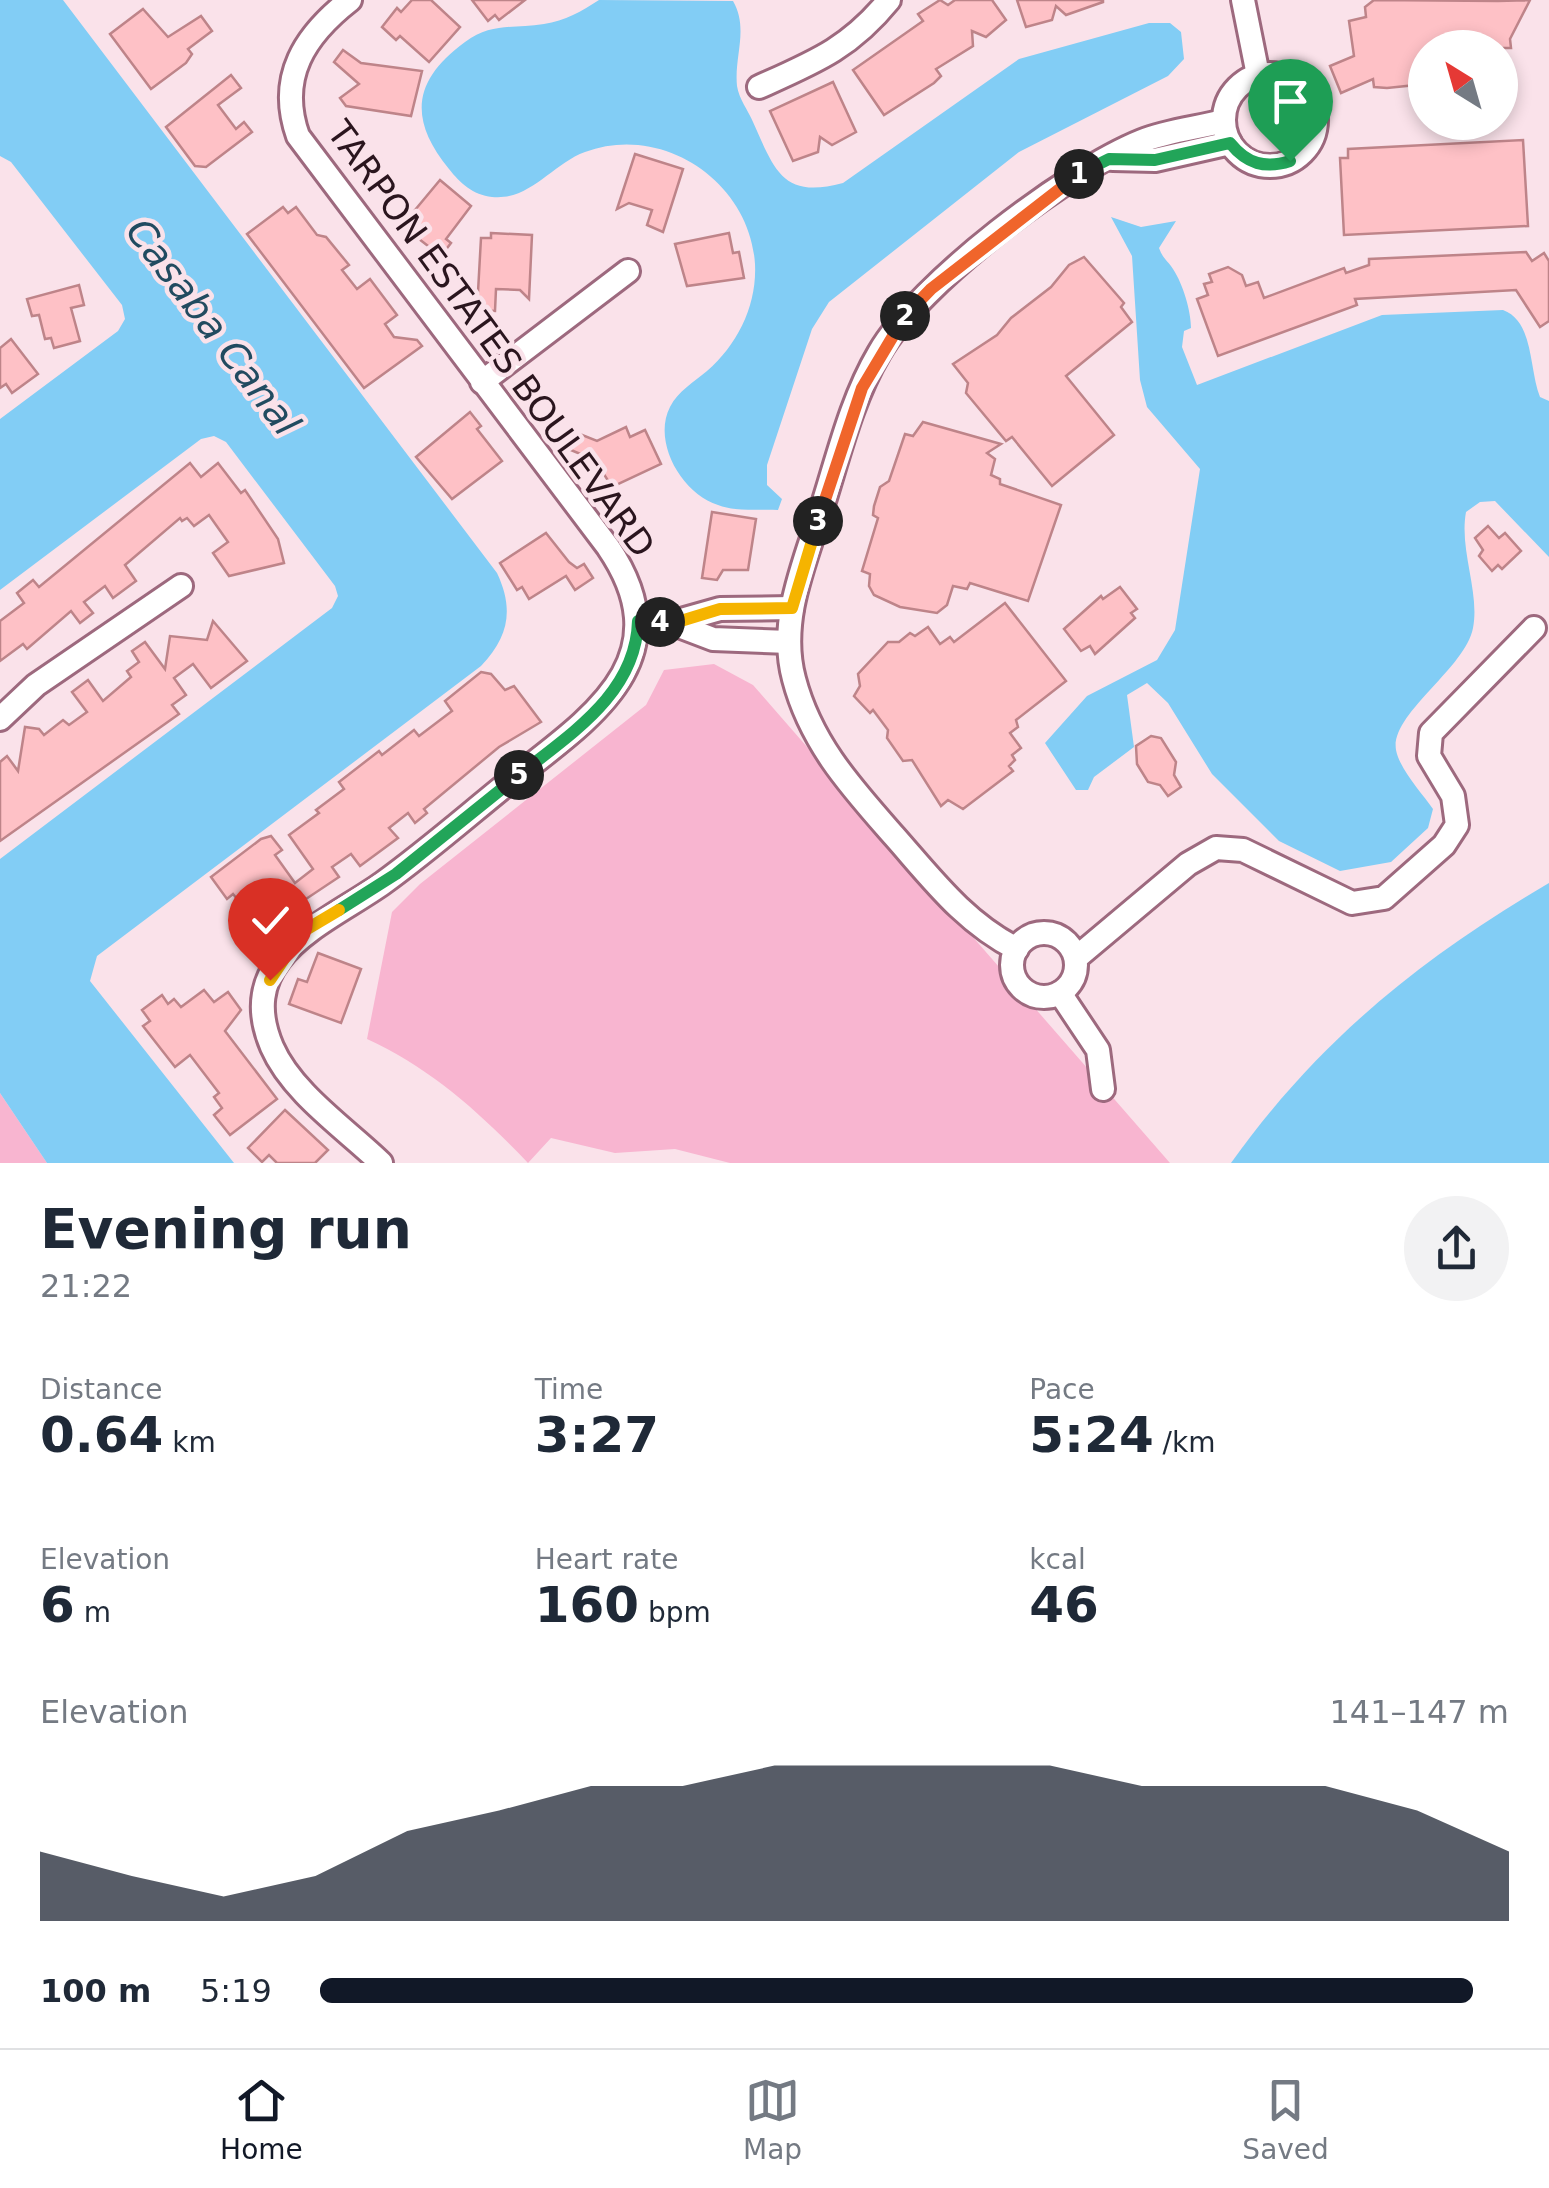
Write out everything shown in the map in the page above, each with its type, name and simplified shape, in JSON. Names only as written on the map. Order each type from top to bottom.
[{"type":"street","name":"TARPON ESTATES BOULEVARD","points":[[350,0],[325,20],[302,48],[292,76],[294,125],[312,158],[619,563],[638,621]]},
{"type":"street","points":[[760,86],[836,52],[856,38],[889,0]]},
{"type":"street","points":[[1242,0],[1258,75]]},
{"type":"street","points":[[1258,75],[1284,76],[1305,90],[1316,114],[1310,142],[1302,153],[1277,165],[1250,161],[1227,132],[1233,92],[1258,75]]},
{"type":"street","points":[[1016,949],[992,937],[958,908],[827,756],[810,728],[798,693],[790,642],[792,608],[862,388],[895,327],[931,289],[1054,190],[1143,140],[1227,132]]},
{"type":"street","points":[[482,382],[628,271]]},
{"type":"street","points":[[0,719],[36,686],[181,586]]},
{"type":"street","points":[[381,1163],[298,1084],[272,1047],[266,1001],[278,962],[302,932],[396,874],[604,704],[626,673],[638,621],[671,622],[720,609],[792,608]]},
{"type":"street","points":[[671,622],[713,639],[790,642]]},
{"type":"street","points":[[1076,958],[1188,864],[1216,848],[1243,850],[1352,902],[1375,902],[1390,894],[1444,845],[1457,825],[1456,805],[1429,756],[1431,733],[1534,628]]},
{"type":"street","points":[[1044,933],[1064,940],[1076,958],[1074,978],[1060,993],[1040,997],[1022,988],[1012,970],[1016,949],[1044,933]]},
{"type":"street","points":[[1060,993],[1098,1050],[1103,1089]]},
{"type":"shaded area","points":[[714,664],[753,685],[1170,1163],[730,1163],[675,1149],[615,1153],[551,1138],[528,1163],[454,1093],[413,1064],[367,1039],[392,912],[420,884],[646,705],[664,670]]},
{"type":"shaded area","points":[[0,1093],[47,1163],[0,1163]]},
{"type":"water","name":"Casaba Canal","points":[[0,0],[63,0],[497,573],[506,599],[503,633],[481,666],[97,956],[90,981],[234,1163],[47,1163],[0,1093],[0,859],[332,608],[338,596],[335,586],[226,442],[214,436],[201,439],[0,590],[0,419],[118,331],[125,319],[122,305],[11,162],[0,156]]},
{"type":"water","points":[[599,0],[733,1],[740,22],[740,95],[775,167],[794,184],[807,187],[843,183],[1019,59],[1149,23],[1170,23],[1181,32],[1184,59],[1168,76],[1019,152],[829,302],[812,329],[767,465],[767,485],[782,499],[778,510],[740,509],[718,505],[693,490],[674,465],[665,436],[665,421],[673,401],[728,349],[753,294],[755,264],[749,234],[720,185],[697,166],[672,153],[644,146],[614,145],[573,158],[518,193],[485,196],[458,179],[436,151],[422,117],[426,86],[448,56],[465,42],[494,29],[559,21]]},
{"type":"water","points":[[1111,217],[1141,227],[1176,221],[1159,248],[1177,275],[1186,298],[1191,328],[1184,331],[1182,347],[1197,385],[1382,315],[1503,310],[1513,316],[1525,335],[1540,397],[1549,401],[1549,557],[1495,501],[1480,502],[1466,512],[1473,628],[1457,659],[1416,706],[1397,736],[1396,750],[1402,765],[1433,809],[1428,828],[1391,862],[1340,871],[1279,841],[1212,774],[1168,703],[1147,683],[1127,695],[1134,747],[1094,777],[1088,790],[1076,790],[1045,743],[1087,696],[1157,660],[1175,630],[1200,469],[1147,407],[1140,380],[1132,256]]},
{"type":"water","points":[[1549,883],[1549,1163],[1231,1163],[1299,1078],[1375,1005],[1458,941]]},
{"type":"building","points":[[412,0],[431,0],[460,27],[429,62],[400,36],[396,40],[382,27],[397,8],[401,12]]},
{"type":"building","points":[[472,0],[525,0],[499,20],[495,15],[488,21]]},
{"type":"building","points":[[940,0],[948,5],[955,0],[992,0],[1006,20],[986,37],[972,31],[973,46],[936,69],[941,76],[934,83],[884,115],[853,70],[923,21],[918,14]]},
{"type":"building","points":[[1017,0],[1103,2],[1066,15],[1056,6],[1052,20],[1026,27]]},
{"type":"building","points":[[1374,0],[1530,0],[1515,30],[1408,30],[1408,86],[1374,87],[1373,79],[1341,93],[1330,66],[1354,56],[1349,21],[1366,17],[1365,7]]},
{"type":"building","points":[[143,9],[168,37],[201,16],[212,31],[188,49],[192,54],[186,63],[151,89],[110,34]]},
{"type":"building","points":[[343,50],[361,63],[422,71],[411,116],[346,106],[340,98],[359,84],[334,62]]},
{"type":"building","points":[[231,75],[241,88],[218,105],[236,129],[244,122],[252,132],[206,167],[195,166],[166,127]]},
{"type":"building","points":[[833,82],[856,132],[832,145],[820,137],[818,152],[793,161],[770,111]]},
{"type":"building","points":[[1523,140],[1528,226],[1344,235],[1340,158],[1348,158],[1348,149]]},
{"type":"building","points":[[635,154],[683,169],[663,232],[647,225],[652,210],[629,203],[617,209]]},
{"type":"building","points":[[440,180],[471,206],[446,239],[451,243],[441,256],[410,232],[413,228],[405,222]]},
{"type":"building","points":[[283,207],[288,213],[296,207],[317,235],[326,237],[349,265],[342,270],[357,289],[370,279],[397,315],[385,324],[394,337],[417,340],[422,346],[364,388],[247,234]]},
{"type":"building","points":[[491,233],[532,235],[529,299],[520,290],[496,289],[495,311],[477,310],[481,238],[491,238]]},
{"type":"building","points":[[729,233],[733,253],[739,252],[744,278],[687,286],[675,244]]},
{"type":"building","points":[[1526,252],[1532,261],[1544,253],[1549,261],[1549,321],[1540,327],[1516,290],[1355,299],[1357,305],[1218,356],[1197,299],[1208,295],[1204,284],[1212,282],[1209,274],[1228,267],[1242,275],[1246,286],[1258,282],[1264,298],[1344,268],[1346,273],[1369,265],[1369,259]]},
{"type":"building","points":[[1084,257],[1124,303],[1121,307],[1132,322],[1066,376],[1114,435],[1052,486],[1012,437],[1006,441],[966,393],[968,383],[953,364],[997,335],[1011,318],[1051,287],[1069,265]]},
{"type":"building","points":[[79,285],[84,305],[71,308],[80,341],[54,348],[51,338],[45,339],[39,315],[32,316],[27,299]]},
{"type":"building","points":[[11,339],[38,374],[12,393],[6,384],[0,388],[0,348]]},
{"type":"building","points":[[470,412],[481,426],[477,429],[502,461],[452,499],[416,457]]},
{"type":"building","points":[[923,422],[1001,444],[987,453],[995,459],[991,475],[1000,479],[1000,484],[1061,505],[1028,601],[970,583],[967,589],[953,586],[947,605],[937,613],[900,607],[874,595],[869,586],[870,574],[862,571],[878,518],[873,515],[874,506],[880,487],[889,481],[905,434],[913,436]]},
{"type":"building","points":[[626,427],[630,437],[645,430],[661,464],[612,487],[595,460],[566,448],[572,431],[597,441]]},
{"type":"building","points":[[190,463],[201,477],[218,463],[241,493],[245,490],[278,539],[284,563],[229,576],[213,553],[228,542],[209,515],[194,526],[187,518],[180,518],[125,565],[136,581],[113,598],[105,586],[84,602],[93,613],[80,623],[71,611],[27,649],[23,644],[0,661],[0,621],[24,603],[17,593],[33,580],[39,587]]},
{"type":"building","points":[[712,512],[756,519],[748,570],[723,570],[717,580],[702,578]]},
{"type":"building","points":[[1488,526],[1499,538],[1505,533],[1521,551],[1502,569],[1498,565],[1492,571],[1479,556],[1483,550],[1475,538]]},
{"type":"building","points":[[546,533],[569,562],[577,568],[584,564],[593,578],[575,590],[566,576],[529,599],[522,587],[517,590],[500,563]]},
{"type":"building","points":[[1120,587],[1137,609],[1131,613],[1135,618],[1095,654],[1090,646],[1081,651],[1064,629],[1101,596],[1103,599]]},
{"type":"building","points":[[1005,603],[1066,681],[1016,720],[1018,727],[1010,733],[1021,748],[1012,755],[1015,760],[1009,766],[1013,771],[963,809],[948,800],[941,806],[912,760],[903,761],[873,710],[870,713],[854,696],[860,686],[858,674],[888,642],[899,642],[910,633],[915,636],[928,627],[940,644],[950,637],[954,642]]},
{"type":"building","points":[[213,621],[247,661],[211,688],[193,664],[174,678],[186,695],[172,705],[179,714],[0,841],[0,762],[7,756],[18,771],[25,727],[39,729],[44,735],[63,720],[69,725],[87,712],[72,692],[88,680],[103,701],[131,677],[127,671],[139,662],[132,651],[145,642],[165,669],[170,636],[207,640]]},
{"type":"building","points":[[481,672],[491,674],[505,690],[514,686],[541,722],[499,747],[424,809],[427,813],[415,823],[408,813],[389,828],[398,838],[360,866],[351,854],[332,867],[339,877],[291,909],[287,911],[278,900],[253,918],[233,894],[227,899],[211,877],[261,839],[271,836],[282,850],[275,855],[295,883],[313,869],[289,835],[344,789],[339,782],[379,751],[382,755],[414,730],[419,736],[452,711],[445,701]]},
{"type":"building","points":[[1151,736],[1161,738],[1176,762],[1174,775],[1181,787],[1168,796],[1160,785],[1148,782],[1137,764],[1136,746]]},
{"type":"building","points":[[318,953],[361,969],[341,1023],[289,1004],[298,979],[307,982]]},
{"type":"building","points":[[204,990],[214,1002],[228,992],[241,1010],[225,1031],[277,1099],[230,1135],[214,1115],[222,1108],[214,1097],[219,1093],[190,1055],[175,1067],[143,1026],[150,1021],[142,1010],[162,995],[168,1004],[174,999],[181,1007]]},
{"type":"building","points":[[285,1110],[328,1150],[315,1163],[277,1163],[269,1155],[262,1162],[248,1148]]},
{"type":"route","points":[[270,980],[288,947],[302,932],[396,874],[604,704],[626,673],[638,621],[671,622],[720,609],[792,608],[862,388],[880,350],[895,327],[931,289],[992,239],[1054,190],[1109,159],[1155,160],[1230,143],[1238,154],[1263,165],[1290,161]]}]
